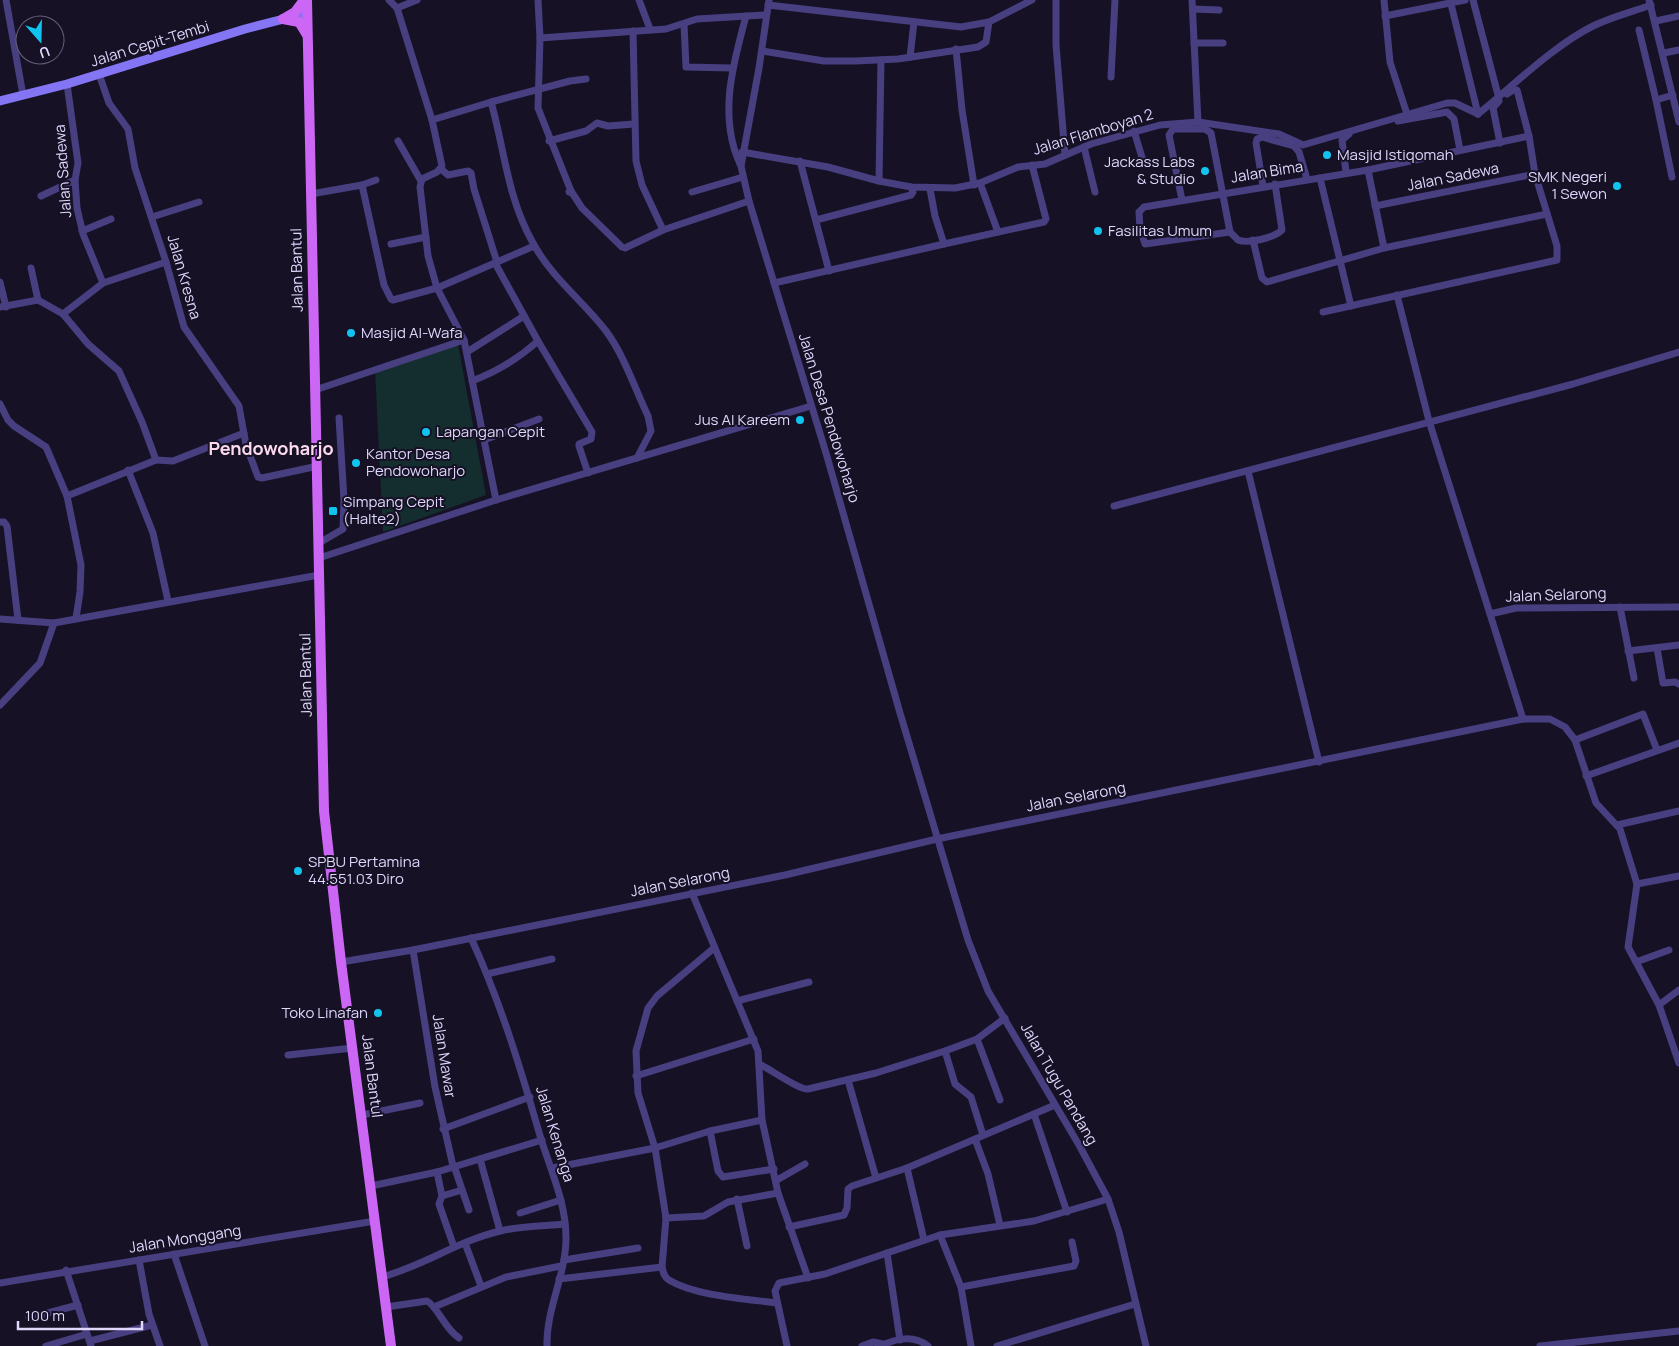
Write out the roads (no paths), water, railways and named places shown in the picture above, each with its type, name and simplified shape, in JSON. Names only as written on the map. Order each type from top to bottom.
[{"type":"main road","name":"Jalan Bantul","points":[[306,0],[318,466],[324,811],[341,962],[391,1346]]},
{"type":"main road","points":[[282,19],[295,12],[306,0]]},
{"type":"main road","name":"Jalan Cepit-Tembi","points":[[0,101],[67,84],[307,13]]},
{"type":"main road","points":[[282,19],[299,22],[307,36]]},
{"type":"street","points":[[6,0],[23,95]]},
{"type":"street","points":[[389,0],[397,8],[432,120],[441,169],[448,175],[471,172],[474,189],[496,263],[538,341],[592,432],[591,439],[578,446],[588,472]]},
{"type":"street","points":[[397,8],[417,0]]},
{"type":"street","points":[[538,0],[540,38],[538,108],[549,141],[569,192],[588,214],[622,247],[630,246],[663,230],[749,201]]},
{"type":"street","points":[[639,0],[650,29]]},
{"type":"street","points":[[768,3],[961,27],[989,22],[1032,0]]},
{"type":"street","points":[[1056,0],[1056,45],[1065,155]]},
{"type":"street","points":[[1111,77],[1115,0]]},
{"type":"street","points":[[1192,0],[1198,122]]},
{"type":"street","points":[[1384,0],[1390,62],[1407,114]]},
{"type":"street","points":[[1385,16],[1441,3],[1452,4],[1465,0]]},
{"type":"street","points":[[1474,0],[1498,95]]},
{"type":"street","name":"Jalan Desa Pendowoharjo","points":[[768,3],[762,51],[742,152],[741,166],[743,177],[937,839]]},
{"type":"street","points":[[1478,114],[1498,95],[1579,34],[1602,22],[1650,3],[1656,21],[1679,122]]},
{"type":"street","points":[[1452,4],[1478,114]]},
{"type":"street","points":[[1192,9],[1219,10]]},
{"type":"street","points":[[540,38],[666,29],[698,19],[766,15]]},
{"type":"street","points":[[741,166],[731,144],[729,125],[732,68],[746,16]]},
{"type":"street","points":[[1656,21],[1679,16]]},
{"type":"street","points":[[910,57],[914,22]]},
{"type":"street","points":[[762,51],[824,61],[881,60],[910,57],[982,46],[987,39],[989,22]]},
{"type":"street","points":[[684,24],[686,67],[732,68]]},
{"type":"street","points":[[1639,30],[1672,176]]},
{"type":"street","points":[[632,31],[636,96],[634,124],[636,161],[639,174],[663,230]]},
{"type":"street","points":[[1194,43],[1223,43]]},
{"type":"street","points":[[956,49],[962,110],[977,184],[998,232]]},
{"type":"street","points":[[1664,54],[1679,50]]},
{"type":"street","points":[[879,181],[881,60]]},
{"type":"street","name":"Jalan Kresna","points":[[99,74],[110,103],[123,119],[128,129],[136,168],[166,262],[184,327],[239,406],[251,460],[259,478],[318,466]]},
{"type":"street","points":[[432,120],[491,102],[570,81],[586,79]]},
{"type":"street","name":"Jalan Sadewa","points":[[67,84],[78,163],[76,180],[77,208],[82,231],[103,282]]},
{"type":"street","points":[[1656,100],[1679,85]]},
{"type":"street","points":[[1323,312],[1554,263],[1559,253],[1535,174],[1529,138],[1518,93],[1513,90],[1492,108],[1500,143]]},
{"type":"street","points":[[491,102],[513,200],[534,246],[550,268],[607,332],[616,348],[651,428],[637,458]]},
{"type":"street","name":"Jalan Flamboyan 2","points":[[742,152],[800,161],[911,187],[930,189],[955,188],[977,184],[1018,167],[1045,164],[1084,147],[1134,131],[1171,123],[1198,122],[1279,134],[1303,144],[1407,114],[1455,103],[1478,114]]},
{"type":"street","points":[[1346,172],[1341,146],[1345,136],[1442,111],[1452,114],[1460,150]]},
{"type":"street","points":[[549,141],[586,131],[597,123],[608,126],[634,124]]},
{"type":"street","points":[[1182,200],[1169,135],[1173,129],[1204,129],[1209,131],[1224,193],[1230,232],[1241,242],[1277,234],[1282,230],[1274,184]]},
{"type":"street","points":[[1134,131],[1144,164]]},
{"type":"street","points":[[1263,186],[1256,143],[1262,137],[1296,147],[1307,179]]},
{"type":"street","name":"Jalan Bima","points":[[1230,232],[1155,244],[1144,243],[1139,212],[1144,207],[1346,172],[1368,170],[1460,150],[1529,138]]},
{"type":"street","points":[[398,141],[421,181],[420,191],[428,256],[437,288],[464,340],[496,500]]},
{"type":"street","points":[[1084,147],[1095,192]]},
{"type":"street","points":[[800,161],[829,271]]},
{"type":"street","points":[[774,283],[1045,220],[1032,166]]},
{"type":"street","points":[[421,181],[427,175],[441,169]]},
{"type":"street","points":[[1368,170],[1384,248]]},
{"type":"street","name":"Jalan Sadewa","points":[[1376,206],[1535,174]]},
{"type":"street","points":[[692,192],[743,177]]},
{"type":"street","points":[[1320,178],[1338,261],[1351,306]]},
{"type":"street","points":[[41,196],[76,180]]},
{"type":"street","points":[[311,194],[362,185],[376,180]]},
{"type":"street","points":[[362,185],[384,285],[390,298],[403,298],[437,288],[534,246]]},
{"type":"street","points":[[816,220],[911,195],[911,187]]},
{"type":"street","points":[[930,189],[935,216],[944,244]]},
{"type":"street","points":[[152,217],[199,202]]},
{"type":"street","points":[[1253,240],[1262,278],[1267,282],[1384,248],[1547,214]]},
{"type":"street","points":[[82,231],[111,219]]},
{"type":"street","points":[[391,244],[426,237]]},
{"type":"street","points":[[63,314],[103,282],[166,262]]},
{"type":"street","points":[[31,268],[38,300]]},
{"type":"street","points":[[0,282],[3,307],[38,300],[63,314],[88,344],[119,371],[142,422],[156,460]]},
{"type":"street","points":[[1397,295],[1429,421],[1490,614]]},
{"type":"street","points":[[467,352],[524,316]]},
{"type":"street","points":[[315,390],[464,340]]},
{"type":"street","points":[[472,381],[489,374],[513,360],[538,341]]},
{"type":"street","points":[[1114,506],[1573,384],[1679,352]]},
{"type":"street","points":[[0,404],[14,426],[46,447],[67,496],[81,565],[80,592],[76,618]]},
{"type":"street","points":[[319,558],[496,500],[811,406]]},
{"type":"street","points":[[319,543],[343,530],[344,500],[340,418]]},
{"type":"street","points":[[484,440],[539,419]]},
{"type":"street","points":[[67,496],[156,460],[173,461],[244,433]]},
{"type":"street","points":[[128,470],[153,533],[168,601]]},
{"type":"street","points":[[1248,471],[1319,762]]},
{"type":"street","points":[[0,522],[4,522],[7,526],[18,620]]},
{"type":"street","points":[[0,619],[54,623],[319,575]]},
{"type":"street","points":[[1620,607],[1634,678]]},
{"type":"street","name":"Jalan Selarong","points":[[341,962],[413,950],[785,875],[937,839],[1523,719],[1490,614],[1516,608],[1679,607]]},
{"type":"street","points":[[0,705],[40,663],[54,623]]},
{"type":"street","points":[[1628,651],[1679,645]]},
{"type":"street","points":[[1657,648],[1663,683],[1675,682],[1679,684]]},
{"type":"street","points":[[1575,740],[1643,714],[1657,750]]},
{"type":"street","points":[[1523,719],[1550,719],[1565,728],[1575,740],[1586,776],[1601,810],[1617,825],[1637,884],[1634,913],[1627,942],[1659,1005],[1679,1063]]},
{"type":"street","points":[[1586,776],[1679,742]]},
{"type":"street","points":[[1617,825],[1679,811]]},
{"type":"street","name":"Jalan Tugu Pandang","points":[[937,839],[978,968],[988,991],[1108,1199],[1119,1232],[1146,1346]]},
{"type":"street","points":[[1637,884],[1679,876]]},
{"type":"street","points":[[692,893],[754,1039],[759,1064],[762,1120],[777,1180],[778,1193],[808,1278]]},
{"type":"street","name":"Jalan Kenanga","points":[[471,938],[488,974],[530,1098],[561,1200],[565,1224],[563,1263],[552,1304],[547,1346]]},
{"type":"street","points":[[714,948],[657,996],[648,1008],[636,1051],[638,1093],[655,1148],[666,1218],[662,1267],[664,1274],[670,1281],[702,1291],[777,1303]]},
{"type":"street","name":"Jalan Mawar","points":[[413,950],[443,1129],[453,1166],[469,1210]]},
{"type":"street","points":[[1636,962],[1669,950]]},
{"type":"street","points":[[488,974],[552,959]]},
{"type":"street","points":[[737,1001],[809,982]]},
{"type":"street","points":[[1659,1005],[1679,990]]},
{"type":"street","points":[[759,1064],[803,1089],[848,1080],[945,1051],[977,1039],[1005,1018]]},
{"type":"street","points":[[636,1076],[754,1039]]},
{"type":"street","points":[[977,1039],[1000,1100]]},
{"type":"street","points":[[288,1055],[353,1048]]},
{"type":"street","points":[[945,1051],[955,1084],[971,1097],[983,1135]]},
{"type":"street","points":[[848,1080],[876,1178]]},
{"type":"street","points":[[443,1129],[530,1098]]},
{"type":"street","points":[[362,1115],[420,1103]]},
{"type":"street","points":[[789,1227],[844,1215],[847,1208],[848,1189],[860,1182],[907,1168],[1055,1105]]},
{"type":"street","points":[[1034,1114],[1067,1212]]},
{"type":"street","points":[[552,1168],[655,1148],[710,1132],[762,1120]]},
{"type":"street","points":[[710,1132],[718,1171],[723,1177],[774,1169]]},
{"type":"street","points":[[975,1139],[988,1174],[1000,1225]]},
{"type":"street","points":[[371,1186],[437,1172],[542,1140]]},
{"type":"street","points":[[480,1159],[500,1231]]},
{"type":"street","points":[[777,1180],[805,1164]]},
{"type":"street","points":[[907,1168],[924,1240]]},
{"type":"street","points":[[437,1172],[442,1196],[439,1204],[454,1247]]},
{"type":"street","points":[[442,1196],[462,1190]]},
{"type":"street","points":[[666,1218],[704,1216],[737,1199],[778,1193]]},
{"type":"street","points":[[737,1199],[747,1246]]},
{"type":"street","points":[[787,1346],[777,1303],[775,1288],[778,1283],[808,1278],[940,1235],[1034,1221],[1108,1199]]},
{"type":"street","points":[[520,1214],[561,1200]]},
{"type":"street","name":"Jalan Monggang","points":[[0,1283],[66,1270],[375,1221]]},
{"type":"street","points":[[382,1277],[415,1267],[454,1247],[500,1231],[565,1224]]},
{"type":"street","points":[[940,1235],[961,1287],[971,1346]]},
{"type":"street","points":[[961,1287],[1074,1266],[1076,1261],[1072,1242]]},
{"type":"street","points":[[464,1243],[481,1286]]},
{"type":"street","points":[[434,1307],[506,1277],[638,1248]]},
{"type":"street","points":[[887,1253],[900,1340]]},
{"type":"street","points":[[174,1254],[205,1346]]},
{"type":"street","points":[[138,1260],[152,1325],[160,1346]]},
{"type":"street","points":[[559,1279],[662,1267]]},
{"type":"street","points":[[66,1270],[89,1340]]},
{"type":"street","points":[[386,1307],[426,1301],[434,1307],[446,1328],[459,1338]]},
{"type":"street","points":[[997,1346],[1135,1304]]},
{"type":"street","points":[[29,1318],[78,1305]]},
{"type":"street","points":[[46,1346],[89,1340],[152,1325]]},
{"type":"street","points":[[1540,1346],[1679,1331]]},
{"type":"street","points":[[862,1346],[873,1342],[882,1345],[900,1340],[917,1339],[928,1346]]},
{"type":"place","name":"Masjid Istiqomah","points":[[1327,155]]},
{"type":"place","name":"Jackass Labs & Studio","points":[[1205,171]]},
{"type":"place","name":"SMK Negeri 1 Sewon","points":[[1617,186]]},
{"type":"place","name":"Fasilitas Umum","points":[[1098,231]]},
{"type":"place","name":"Masjid Al-Wafa","points":[[351,333]]},
{"type":"place","name":"Jus Al Kareem","points":[[800,420]]},
{"type":"place","name":"Lapangan Cepit","points":[[426,432]]},
{"type":"place","name":"Kantor Desa Pendowoharjo","points":[[356,463]]},
{"type":"place","name":"Simpang Cepit (Halte2)","points":[[333,511]]},
{"type":"place","name":"SPBU Pertamina 44.551.03 Diro","points":[[298,871]]},
{"type":"place","name":"Toko Linafan","points":[[378,1013]]},
{"type":"district","name":"Pendowoharjo","points":[[271,449]]}]
